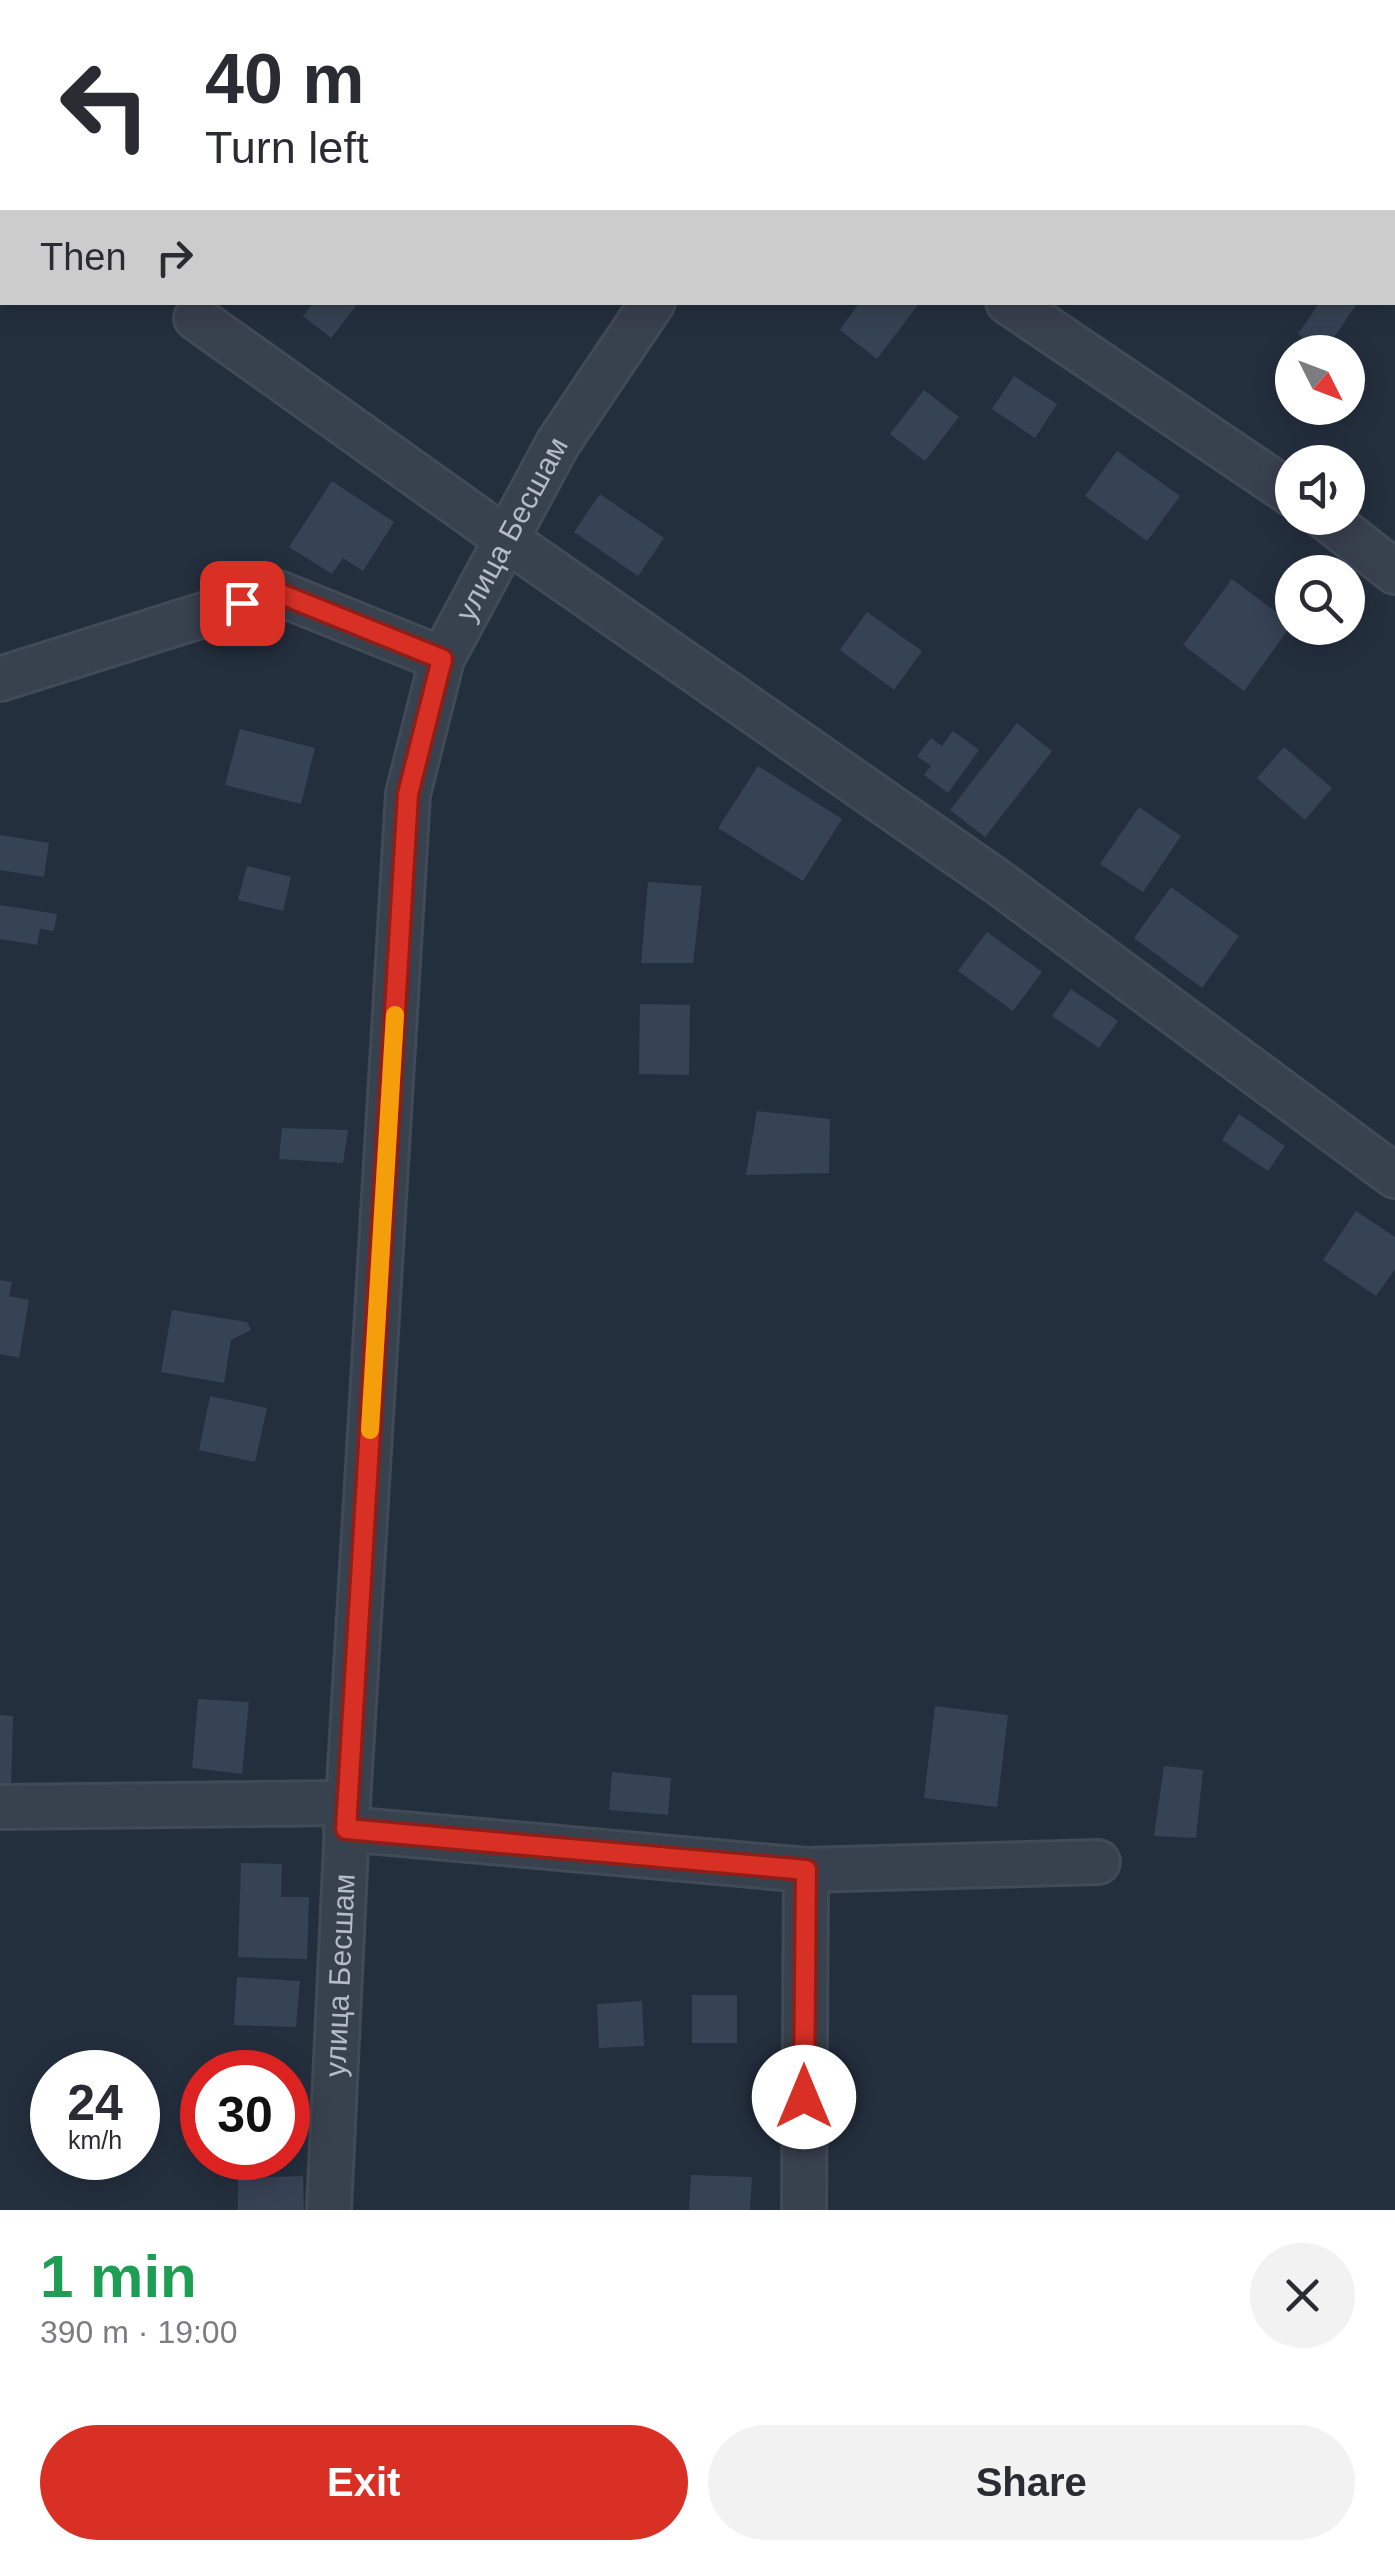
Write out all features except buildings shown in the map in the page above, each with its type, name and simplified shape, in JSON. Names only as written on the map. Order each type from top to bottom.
[{"type":"street","name":"улица Бесшам","points":[[329,2210],[347,1816],[408,794],[442,659],[558,443],[651,305]]},
{"type":"street","points":[[1012,305],[1275,483]]},
{"type":"street","points":[[196,318],[506,540],[998,882],[1395,1176]]},
{"type":"street","points":[[1348,535],[1395,572]]},
{"type":"street","points":[[0,679],[276,592],[442,659]]},
{"type":"street","points":[[0,1807],[347,1816],[806,1870],[1098,1862]]},
{"type":"street","points":[[804,2210],[806,1870]]},
{"type":"slow traffic","points":[[370,1430],[395,1015]]},
{"type":"route","points":[[242,603],[276,592],[442,659],[408,794],[346,1829],[806,1870],[804,2097]]}]
